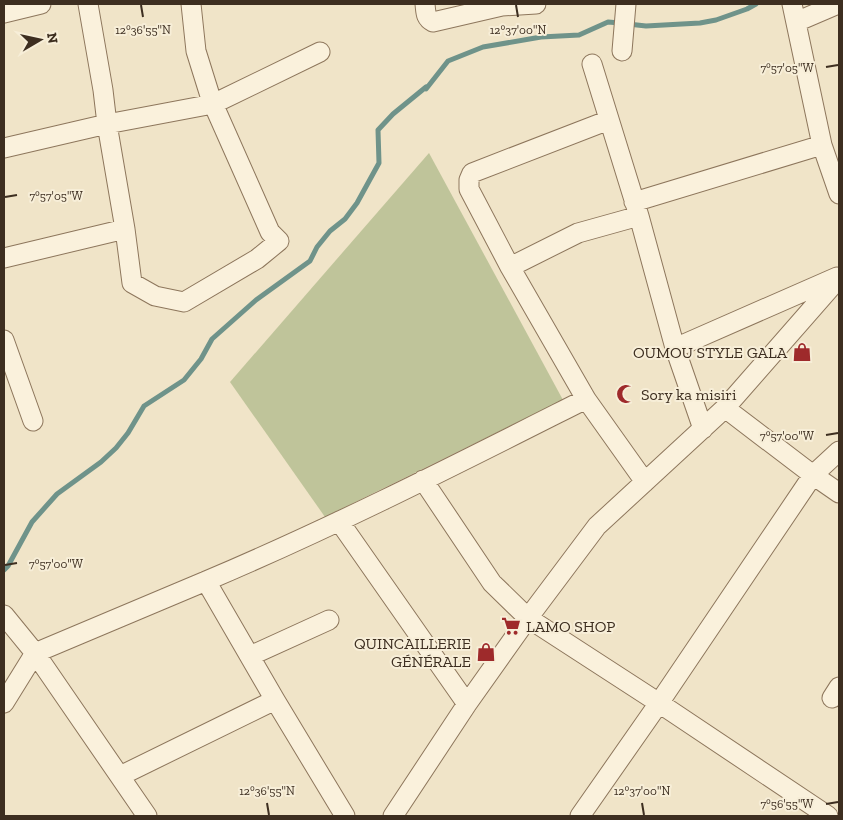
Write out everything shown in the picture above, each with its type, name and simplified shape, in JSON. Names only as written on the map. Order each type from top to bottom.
[{"type":"street","points":[[4,13],[41,4]]},
{"type":"street","points":[[88,4],[132,283],[155,296],[184,302],[257,260],[279,241],[270,232],[213,104],[196,51],[191,4]]},
{"type":"street","points":[[425,4],[426,16],[433,22],[502,6],[536,4]]},
{"type":"street","points":[[792,4],[822,145],[839,194]]},
{"type":"street","points":[[796,22],[838,4]]},
{"type":"street","points":[[623,42],[626,5]]},
{"type":"street","points":[[4,148],[107,124],[213,104],[320,52]]},
{"type":"street","points":[[592,64],[636,209],[675,348],[703,429]]},
{"type":"street","points":[[609,120],[472,173],[468,180],[469,189],[510,266],[586,399],[645,482]]},
{"type":"street","points":[[510,266],[578,233],[636,209],[822,145]]},
{"type":"street","points":[[4,258],[125,229]]},
{"type":"street","points":[[675,348],[839,277]]},
{"type":"street","points":[[393,816],[467,704],[597,526],[725,408],[839,277]]},
{"type":"street","points":[[4,340],[34,421]]},
{"type":"street","points":[[4,703],[35,653],[249,563],[339,521],[586,399]]},
{"type":"street","points":[[725,408],[839,493]]},
{"type":"street","points":[[580,816],[813,475],[839,451]]},
{"type":"street","points":[[423,480],[492,583],[528,618],[659,703],[819,814]]},
{"type":"street","points":[[339,521],[467,704]]},
{"type":"street","points":[[206,581],[345,816]]},
{"type":"street","points":[[4,616],[35,653],[147,816]]},
{"type":"street","points":[[250,656],[329,620]]},
{"type":"street","points":[[120,776],[275,700]]},
{"type":"green space","points":[[429,153],[563,400],[325,517],[230,382]]},
{"type":"waterway","points":[[628,24],[646,26],[700,23],[716,20],[756,4]]},
{"type":"waterway","points":[[4,570],[32,522],[57,494],[101,462],[116,448],[128,433],[144,406],[184,380],[201,359],[212,339],[256,300],[310,261],[317,247],[330,231],[345,219],[357,203],[379,163],[378,130],[393,114],[426,87],[426,89],[448,61],[483,47],[541,37],[579,35],[608,22],[620,23]]},
{"type":"place","name":"OUMOU STYLE GALA","points":[[802,352]]},
{"type":"place","name":"Sory ka misiri","points":[[626,394]]},
{"type":"place","name":"LAMO SHOP","points":[[511,626]]},
{"type":"place","name":"QUINCAILLERIE GÉNÉRALE","points":[[486,652]]}]
